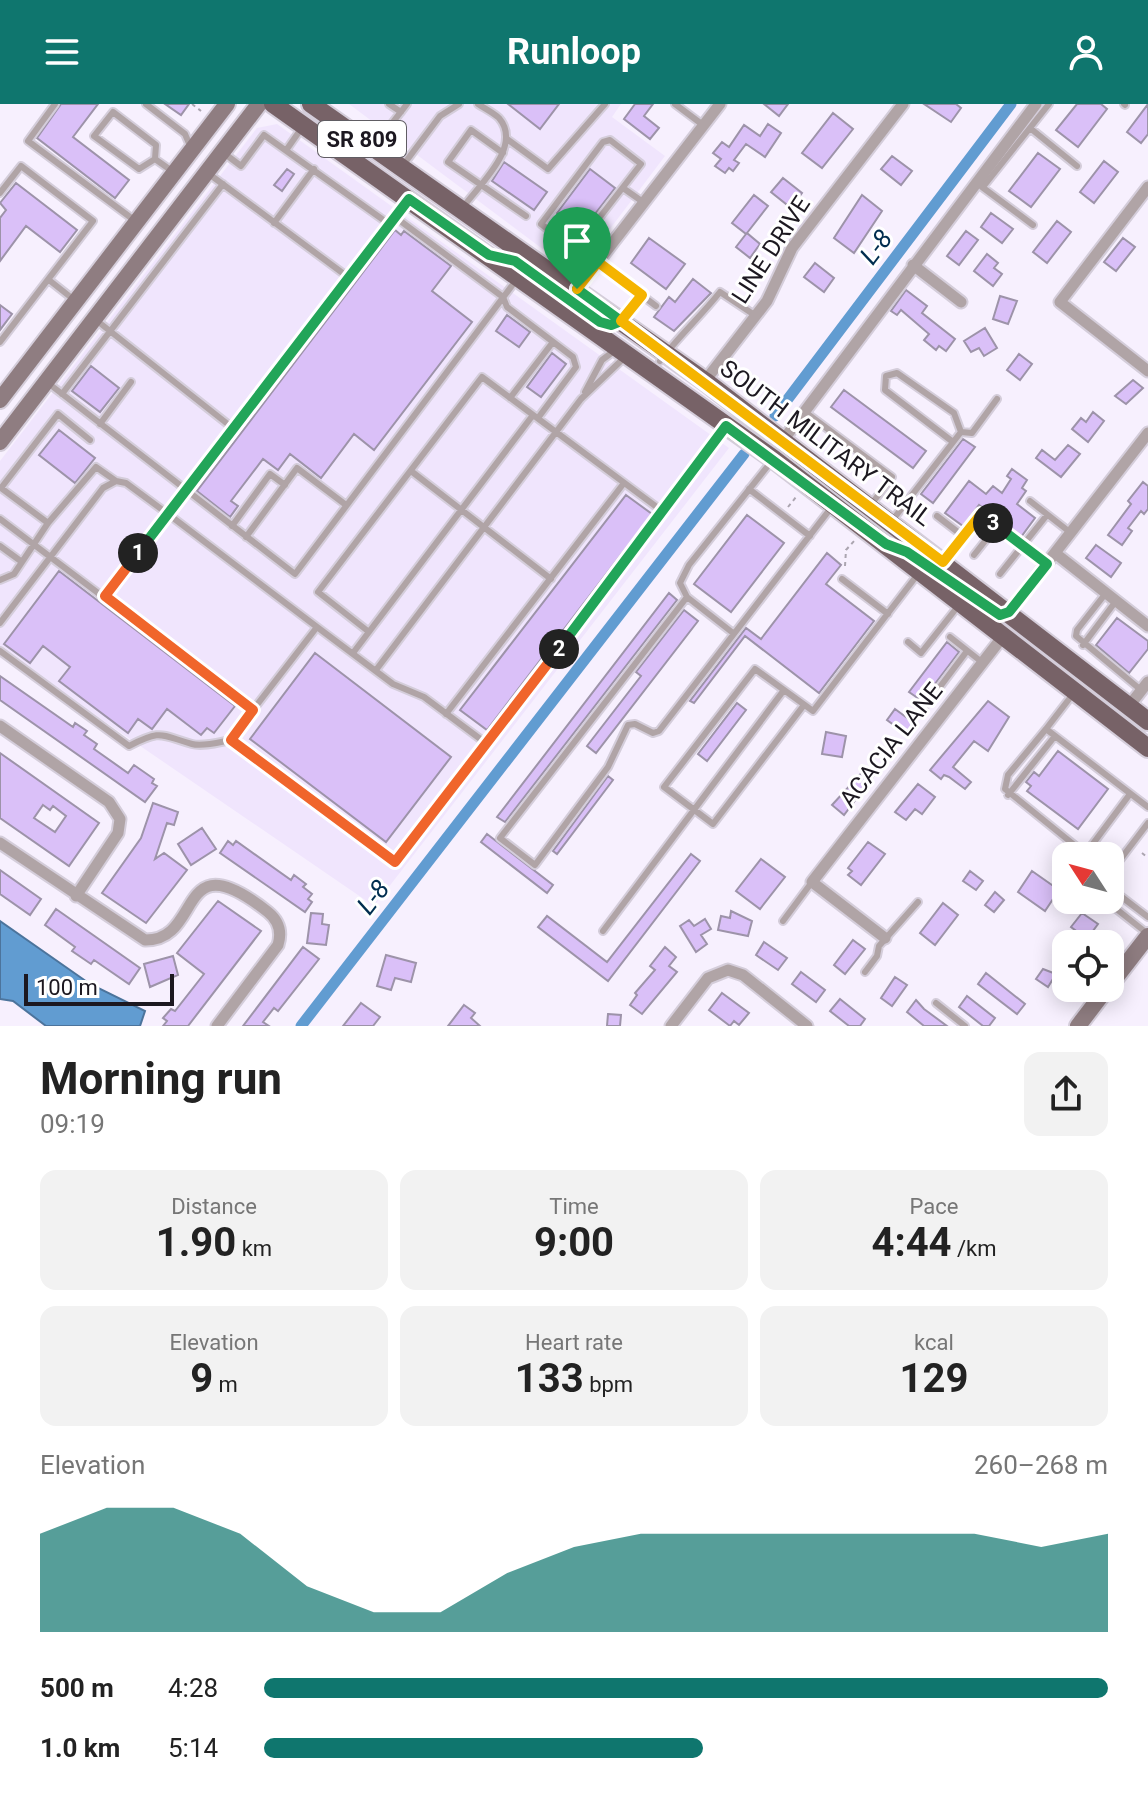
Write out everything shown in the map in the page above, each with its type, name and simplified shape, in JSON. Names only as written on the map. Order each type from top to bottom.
[{"type":"main road","points":[[0,400],[227,104]]},
{"type":"main road","points":[[0,442],[259,104]]},
{"type":"main road","name":"SOUTH MILITARY TRAIL","points":[[273,104],[774,459],[1148,748]]},
{"type":"main road","name":"SOUTH MILITARY TRAIL","points":[[311,104],[577,289],[663,357],[705,381],[738,405],[1148,721]]},
{"type":"main road","points":[[489,255],[515,261],[600,322],[611,325],[621,321]]},
{"type":"main road","points":[[76,301],[76,343]]},
{"type":"main road","points":[[625,351],[632,344],[663,357],[720,403],[738,405]]},
{"type":"main road","points":[[886,544],[907,552],[936,570],[992,613],[1000,615],[1009,612]]},
{"type":"main road","points":[[1004,635],[1013,633],[1026,637],[1086,683],[1122,701]]},
{"type":"main road","points":[[1124,966],[1148,935]]},
{"type":"main road","points":[[1078,1026],[1097,1002]]},
{"type":"street","points":[[577,289],[720,104]]},
{"type":"street","name":"LINE DRIVE","points":[[705,381],[756,316],[774,288],[792,248],[903,104]]},
{"type":"street","points":[[784,439],[913,265],[980,185],[1036,104]]},
{"type":"street","points":[[1148,187],[1060,302],[1148,371]]},
{"type":"street","points":[[913,265],[961,302]]},
{"type":"street","points":[[1009,612],[1148,433]]},
{"type":"street","points":[[1055,553],[1148,626]]},
{"type":"street","name":"ACACIA LANE","points":[[812,882],[1004,635]]},
{"type":"street","points":[[1122,701],[1144,686]]},
{"type":"street","points":[[0,726],[109,802],[120,819],[118,833],[76,896]]},
{"type":"street","points":[[0,843],[145,940],[164,935],[202,889],[215,884],[228,885],[270,913],[280,931],[278,945],[217,1026]]},
{"type":"street","points":[[812,882],[885,938]]},
{"type":"street","points":[[671,1026],[708,978],[728,970],[743,975],[807,1026]]},
{"type":"lane","points":[[55,104],[28,141],[137,222]]},
{"type":"lane","points":[[146,104],[185,134],[192,150]]},
{"type":"lane","points":[[389,104],[401,112]]},
{"type":"lane","points":[[374,147],[407,104]]},
{"type":"lane","points":[[402,167],[440,116],[459,104]]},
{"type":"lane","points":[[478,104],[500,119],[507,139],[548,169],[605,104]]},
{"type":"lane","points":[[675,104],[703,125]]},
{"type":"lane","points":[[1033,225],[980,185],[1049,104]]},
{"type":"lane","points":[[113,112],[156,145],[155,159],[139,169],[94,136],[113,112]]},
{"type":"lane","points":[[287,149],[304,126]]},
{"type":"lane","points":[[1030,128],[1077,166]]},
{"type":"lane","points":[[503,153],[471,130],[448,162],[526,216]]},
{"type":"lane","points":[[223,152],[241,166],[264,135],[389,224]]},
{"type":"lane","points":[[462,209],[503,153],[507,139]]},
{"type":"lane","points":[[547,268],[579,244],[641,164],[610,140],[603,142],[541,224],[571,247]]},
{"type":"lane","points":[[155,159],[174,173]]},
{"type":"lane","points":[[0,193],[21,166],[93,221],[0,342]]},
{"type":"lane","points":[[274,223],[314,169]]},
{"type":"lane","points":[[206,173],[348,277]]},
{"type":"lane","points":[[62,394],[223,184]]},
{"type":"lane","points":[[623,188],[643,202]]},
{"type":"lane","points":[[105,596],[409,199]]},
{"type":"lane","points":[[353,653],[461,510],[576,367],[573,357],[507,307],[503,297],[395,217]]},
{"type":"lane","points":[[598,262],[656,306]]},
{"type":"lane","points":[[46,382],[295,574],[519,276]]},
{"type":"lane","points":[[49,280],[76,301]]},
{"type":"lane","points":[[663,357],[689,323],[704,312],[720,292],[756,316]]},
{"type":"lane","points":[[621,321],[642,295]]},
{"type":"lane","points":[[94,319],[234,429]]},
{"type":"lane","points":[[510,398],[553,342]]},
{"type":"lane","points":[[581,399],[602,360],[625,351]]},
{"type":"lane","points":[[376,670],[581,399],[625,351]]},
{"type":"lane","points":[[953,442],[885,390],[886,376],[891,372],[903,375],[954,413],[961,432]]},
{"type":"lane","points":[[369,632],[318,592],[482,377],[662,511]]},
{"type":"lane","points":[[100,424],[131,382]]},
{"type":"lane","points":[[961,432],[972,433],[997,399]]},
{"type":"lane","points":[[804,412],[892,477],[870,506]]},
{"type":"lane","points":[[48,523],[1,488],[58,414],[90,440]]},
{"type":"lane","points":[[0,651],[129,746],[148,736],[173,735],[194,745],[231,740],[395,862],[726,426]]},
{"type":"lane","points":[[891,522],[961,432]]},
{"type":"lane","points":[[733,633],[687,597],[680,583],[689,565],[774,459]]},
{"type":"lane","points":[[0,580],[14,574],[48,523],[96,467],[116,481],[126,483],[376,670],[487,744]]},
{"type":"lane","points":[[246,537],[297,468],[346,505]]},
{"type":"lane","points":[[411,471],[551,579]]},
{"type":"lane","points":[[232,526],[270,474],[285,485]]},
{"type":"lane","points":[[0,623],[103,488],[116,481]]},
{"type":"lane","points":[[446,714],[624,483]]},
{"type":"lane","points":[[749,489],[810,536]]},
{"type":"lane","points":[[1030,501],[1071,533]]},
{"type":"lane","points":[[687,597],[500,838],[535,865],[608,767],[628,725],[653,733],[659,731],[834,504]]},
{"type":"lane","points":[[943,562],[981,514],[1047,564]]},
{"type":"lane","points":[[1000,574],[1047,515]]},
{"type":"lane","points":[[937,516],[963,536]]},
{"type":"lane","points":[[0,519],[253,710]]},
{"type":"lane","points":[[974,555],[997,526]]},
{"type":"lane","points":[[0,546],[22,562]]},
{"type":"lane","points":[[804,705],[713,824],[664,787],[755,669],[813,711],[921,571]]},
{"type":"lane","points":[[842,579],[888,614]]},
{"type":"lane","points":[[1106,593],[1077,630],[1076,636],[1083,645],[1144,686]]},
{"type":"lane","points":[[1083,645],[1116,601]]},
{"type":"lane","points":[[908,642],[921,653],[961,602]]},
{"type":"lane","points":[[231,740],[317,627]]},
{"type":"lane","points":[[950,637],[983,663]]},
{"type":"lane","points":[[927,704],[967,651]]},
{"type":"lane","points":[[603,931],[784,690]]},
{"type":"lane","points":[[1071,842],[1008,795],[1005,779],[1076,691]]},
{"type":"lane","points":[[1046,729],[1148,807]]},
{"type":"lane","points":[[1008,795],[1055,736]]},
{"type":"lane","points":[[1096,842],[1130,794]]},
{"type":"lane","points":[[1124,855],[1148,823]]},
{"type":"lane","points":[[783,921],[812,882]]},
{"type":"lane","points":[[1124,899],[1148,917]]},
{"type":"lane","points":[[865,972],[885,938],[918,902]]},
{"type":"lane","points":[[1122,914],[1148,935]]},
{"type":"lane","points":[[936,1003],[965,1026]]},
{"type":"path","points":[[192,104],[201,111]]},
{"type":"path","points":[[785,511],[800,492]]},
{"type":"path","points":[[845,566],[846,550],[857,537]]},
{"type":"path","points":[[1142,853],[1148,858]]},
{"type":"shaded area","points":[[349,104],[621,104],[612,117],[665,156],[576,274]]},
{"type":"shaded area","points":[[277,124],[729,448],[374,906],[0,650],[0,461],[257,128]]},
{"type":"water","points":[[0,921],[90,984],[145,1011],[140,1026],[46,1026],[13,1001],[0,999]]},
{"type":"building","points":[[61,104],[98,104],[73,137],[129,180],[115,198],[37,138]]},
{"type":"building","points":[[165,104],[189,104],[181,115]]},
{"type":"building","points":[[508,104],[559,104],[540,129]]},
{"type":"building","points":[[635,104],[653,104],[644,116],[659,128],[650,139],[624,119]]},
{"type":"building","points":[[764,104],[788,104],[779,116]]},
{"type":"building","points":[[924,104],[956,104],[961,108],[951,122]]},
{"type":"building","points":[[1077,104],[1101,104],[1107,109],[1078,147],[1056,130]]},
{"type":"building","points":[[1148,104],[1148,134],[1141,143],[1127,132]]},
{"type":"building","points":[[833,113],[853,129],[822,168],[802,153]]},
{"type":"building","points":[[768,124],[781,133],[765,157],[746,144],[734,160],[739,163],[733,171],[729,168],[725,173],[715,166],[721,159],[713,153],[722,142],[729,147],[744,125],[760,136]]},
{"type":"building","points":[[1038,153],[1060,169],[1031,207],[1009,191]]},
{"type":"building","points":[[892,156],[912,171],[901,185],[881,169]]},
{"type":"building","points":[[1104,161],[1118,172],[1094,203],[1080,192]]},
{"type":"building","points":[[504,162],[547,192],[534,210],[492,181]]},
{"type":"building","points":[[287,169],[294,174],[282,191],[274,185]]},
{"type":"building","points":[[590,169],[615,188],[581,232],[557,213]]},
{"type":"building","points":[[783,178],[802,193],[791,208],[771,192]]},
{"type":"building","points":[[16,183],[77,230],[60,252],[26,226],[0,261],[0,218],[6,210],[0,203]]},
{"type":"building","points":[[754,195],[768,206],[747,233],[760,244],[750,258],[736,247],[746,234],[732,223]]},
{"type":"building","points":[[862,195],[882,211],[854,253],[834,238]]},
{"type":"building","points":[[991,213],[1013,229],[1002,243],[981,227]]},
{"type":"building","points":[[1057,221],[1071,232],[1047,263],[1033,252]]},
{"type":"building","points":[[395,230],[401,235],[404,231],[451,266],[432,291],[472,322],[374,450],[354,434],[321,478],[290,454],[278,470],[263,459],[231,501],[238,506],[230,517],[197,491]]},
{"type":"building","points":[[966,231],[978,240],[959,265],[947,256]]},
{"type":"building","points":[[649,238],[685,264],[666,289],[631,263]]},
{"type":"building","points":[[1123,238],[1135,247],[1116,271],[1104,262]]},
{"type":"building","points":[[987,254],[998,263],[994,268],[1002,274],[993,286],[974,271]]},
{"type":"building","points":[[815,263],[834,278],[824,292],[804,277]]},
{"type":"building","points":[[693,279],[711,293],[674,331],[654,317],[669,297],[675,302]]},
{"type":"building","points":[[906,290],[927,306],[922,313],[955,339],[946,351],[939,346],[936,350],[924,340],[929,334],[901,310],[897,315],[891,311]]},
{"type":"building","points":[[1000,296],[1017,301],[1008,324],[993,319]]},
{"type":"building","points":[[0,305],[12,314],[0,330]]},
{"type":"building","points":[[507,315],[530,332],[519,347],[496,331]]},
{"type":"building","points":[[985,328],[997,348],[984,356],[979,348],[971,352],[964,341]]},
{"type":"building","points":[[552,353],[566,364],[541,397],[527,387]]},
{"type":"building","points":[[1019,354],[1032,364],[1020,380],[1007,370]]},
{"type":"building","points":[[91,366],[119,388],[100,412],[72,391]]},
{"type":"building","points":[[1133,380],[1143,388],[1126,404],[1115,396]]},
{"type":"building","points":[[844,390],[926,451],[913,468],[831,407]]},
{"type":"building","points":[[1093,412],[1104,421],[1088,442],[1072,429],[1081,418],[1086,422]]},
{"type":"building","points":[[59,430],[95,458],[75,483],[39,455]]},
{"type":"building","points":[[963,439],[975,447],[933,503],[921,494]]},
{"type":"building","points":[[1068,445],[1080,454],[1061,477],[1036,458],[1042,450],[1055,460]]},
{"type":"building","points":[[1012,469],[1027,480],[1022,488],[1026,491],[1017,504],[1035,518],[1021,537],[979,505],[963,526],[945,513],[969,481],[986,494],[993,486],[1002,493],[1011,479],[1007,476]]},
{"type":"building","points":[[1143,482],[1148,486],[1148,509],[1144,514],[1141,511],[1128,528],[1132,531],[1122,545],[1108,535]]},
{"type":"building","points":[[626,495],[652,514],[487,730],[460,710]]},
{"type":"building","points":[[747,515],[784,543],[731,612],[694,584]]},
{"type":"building","points":[[1096,545],[1121,563],[1111,577],[1086,558]]},
{"type":"building","points":[[827,553],[841,565],[826,584],[874,621],[819,693],[745,636],[694,703],[690,701],[746,628],[761,639]]},
{"type":"building","points":[[59,571],[235,706],[214,733],[207,728],[201,735],[167,709],[152,729],[138,719],[128,733],[59,681],[70,667],[43,646],[30,663],[4,644]]},
{"type":"building","points":[[669,593],[677,600],[505,822],[497,817]]},
{"type":"building","points":[[684,610],[698,621],[596,753],[587,746],[641,676],[636,672]]},
{"type":"building","points":[[1117,618],[1148,641],[1148,649],[1129,673],[1096,645]]},
{"type":"building","points":[[947,642],[959,652],[922,701],[909,692]]},
{"type":"building","points":[[315,653],[451,757],[386,842],[250,739]]},
{"type":"building","points":[[0,676],[73,727],[75,723],[87,731],[84,735],[97,744],[94,749],[128,773],[134,765],[154,779],[152,783],[157,786],[145,802],[0,700]]},
{"type":"building","points":[[988,701],[1009,717],[988,751],[974,741],[953,767],[971,782],[965,789],[949,777],[944,775],[941,779],[930,770]]},
{"type":"building","points":[[737,703],[746,710],[707,761],[698,754]]},
{"type":"building","points":[[895,709],[914,723],[906,734],[887,720]]},
{"type":"building","points":[[826,732],[846,736],[842,757],[822,754]]},
{"type":"building","points":[[1058,751],[1108,789],[1078,829],[1027,791],[1031,786],[1026,782],[1034,772],[1039,776]]},
{"type":"building","points":[[0,753],[99,823],[69,866],[0,818]],"holes":[[[43,805],[50,810],[53,806],[66,816],[55,832],[34,818]]]},
{"type":"building","points":[[866,768],[875,774],[844,815],[832,805]]},
{"type":"building","points":[[608,776],[613,780],[557,854],[553,851]]},
{"type":"building","points":[[918,784],[935,797],[922,814],[915,809],[906,820],[895,812]]},
{"type":"building","points":[[153,803],[178,812],[174,825],[167,823],[155,859],[164,853],[187,870],[146,923],[102,893],[141,838]]},
{"type":"building","points":[[202,828],[216,849],[191,865],[178,844]]},
{"type":"building","points":[[487,834],[553,885],[547,893],[481,842]]},
{"type":"building","points":[[228,841],[233,845],[236,841],[291,880],[294,875],[306,884],[303,887],[312,894],[308,899],[312,902],[305,912],[220,853]]},
{"type":"building","points":[[868,842],[885,854],[861,885],[848,875],[852,871],[848,868]]},
{"type":"building","points":[[691,854],[700,861],[608,981],[538,927],[547,916],[607,962]]},
{"type":"building","points":[[761,859],[785,877],[760,909],[736,891]]},
{"type":"building","points":[[0,870],[41,899],[30,915],[0,894]]},
{"type":"building","points":[[970,871],[983,881],[976,890],[963,881]]},
{"type":"building","points":[[1032,871],[1052,885],[1052,900],[1045,911],[1018,892]]},
{"type":"building","points":[[995,892],[1004,900],[994,912],[985,905]]},
{"type":"building","points":[[218,901],[261,931],[188,1026],[163,1026],[167,1021],[163,1018],[171,1009],[175,1011],[204,974],[177,953]]},
{"type":"building","points":[[943,903],[958,915],[935,945],[920,933]]},
{"type":"building","points":[[56,909],[140,968],[129,984],[94,960],[91,964],[72,951],[75,947],[45,925]]},
{"type":"building","points":[[731,911],[752,921],[748,936],[718,930],[721,916],[730,918]]},
{"type":"building","points":[[311,913],[323,914],[322,924],[329,925],[326,945],[307,943]]},
{"type":"building","points":[[1081,914],[1098,924],[1094,930],[1075,930],[1071,927]]},
{"type":"building","points":[[705,919],[711,929],[701,935],[707,944],[696,952],[680,926],[689,920],[694,926]]},
{"type":"building","points":[[853,940],[865,949],[845,974],[834,965]]},
{"type":"building","points":[[764,942],[787,958],[778,970],[756,955]]},
{"type":"building","points":[[303,947],[319,959],[278,1011],[274,1008],[263,1022],[269,1026],[243,1026]]},
{"type":"building","points":[[665,947],[676,957],[669,966],[677,972],[642,1014],[630,1005],[637,995],[635,993],[655,970],[650,966]]},
{"type":"building","points":[[386,955],[416,963],[411,982],[395,978],[391,990],[377,986]]},
{"type":"building","points":[[173,956],[178,975],[150,987],[144,964]]},
{"type":"building","points":[[1043,969],[1052,972],[1048,987],[1036,979]]},
{"type":"building","points":[[801,972],[825,990],[816,1002],[792,984]]},
{"type":"building","points":[[986,973],[1025,1004],[1017,1014],[978,984]]},
{"type":"building","points":[[895,977],[907,985],[892,1006],[881,998]]},
{"type":"building","points":[[722,993],[749,1013],[739,1025],[734,1021],[730,1026],[709,1010]]},
{"type":"building","points":[[967,996],[995,1018],[989,1026],[983,1026],[959,1007]]},
{"type":"building","points":[[840,999],[865,1019],[860,1026],[849,1026],[830,1011]]},
{"type":"building","points":[[916,1000],[947,1026],[924,1026],[907,1012]]},
{"type":"building","points":[[361,1003],[380,1017],[373,1026],[343,1026]]},
{"type":"building","points":[[464,1005],[475,1013],[471,1018],[480,1026],[448,1026]]},
{"type":"building","points":[[608,1014],[621,1015],[620,1026],[607,1026]]},
{"type":"waterway","name":"L-8","points":[[775,416],[1011,104]]},
{"type":"waterway","name":"L-8","points":[[301,1026],[744,454]]},
{"type":"route","points":[[577,289],[598,262],[642,295],[621,321],[738,405],[943,562],[981,514],[1047,564],[1009,612],[1000,615],[992,613],[936,570],[907,552],[886,544],[726,426],[395,862],[231,740],[253,710],[105,596],[409,199],[489,255],[515,261],[600,322],[611,325],[621,321],[577,289]]}]
